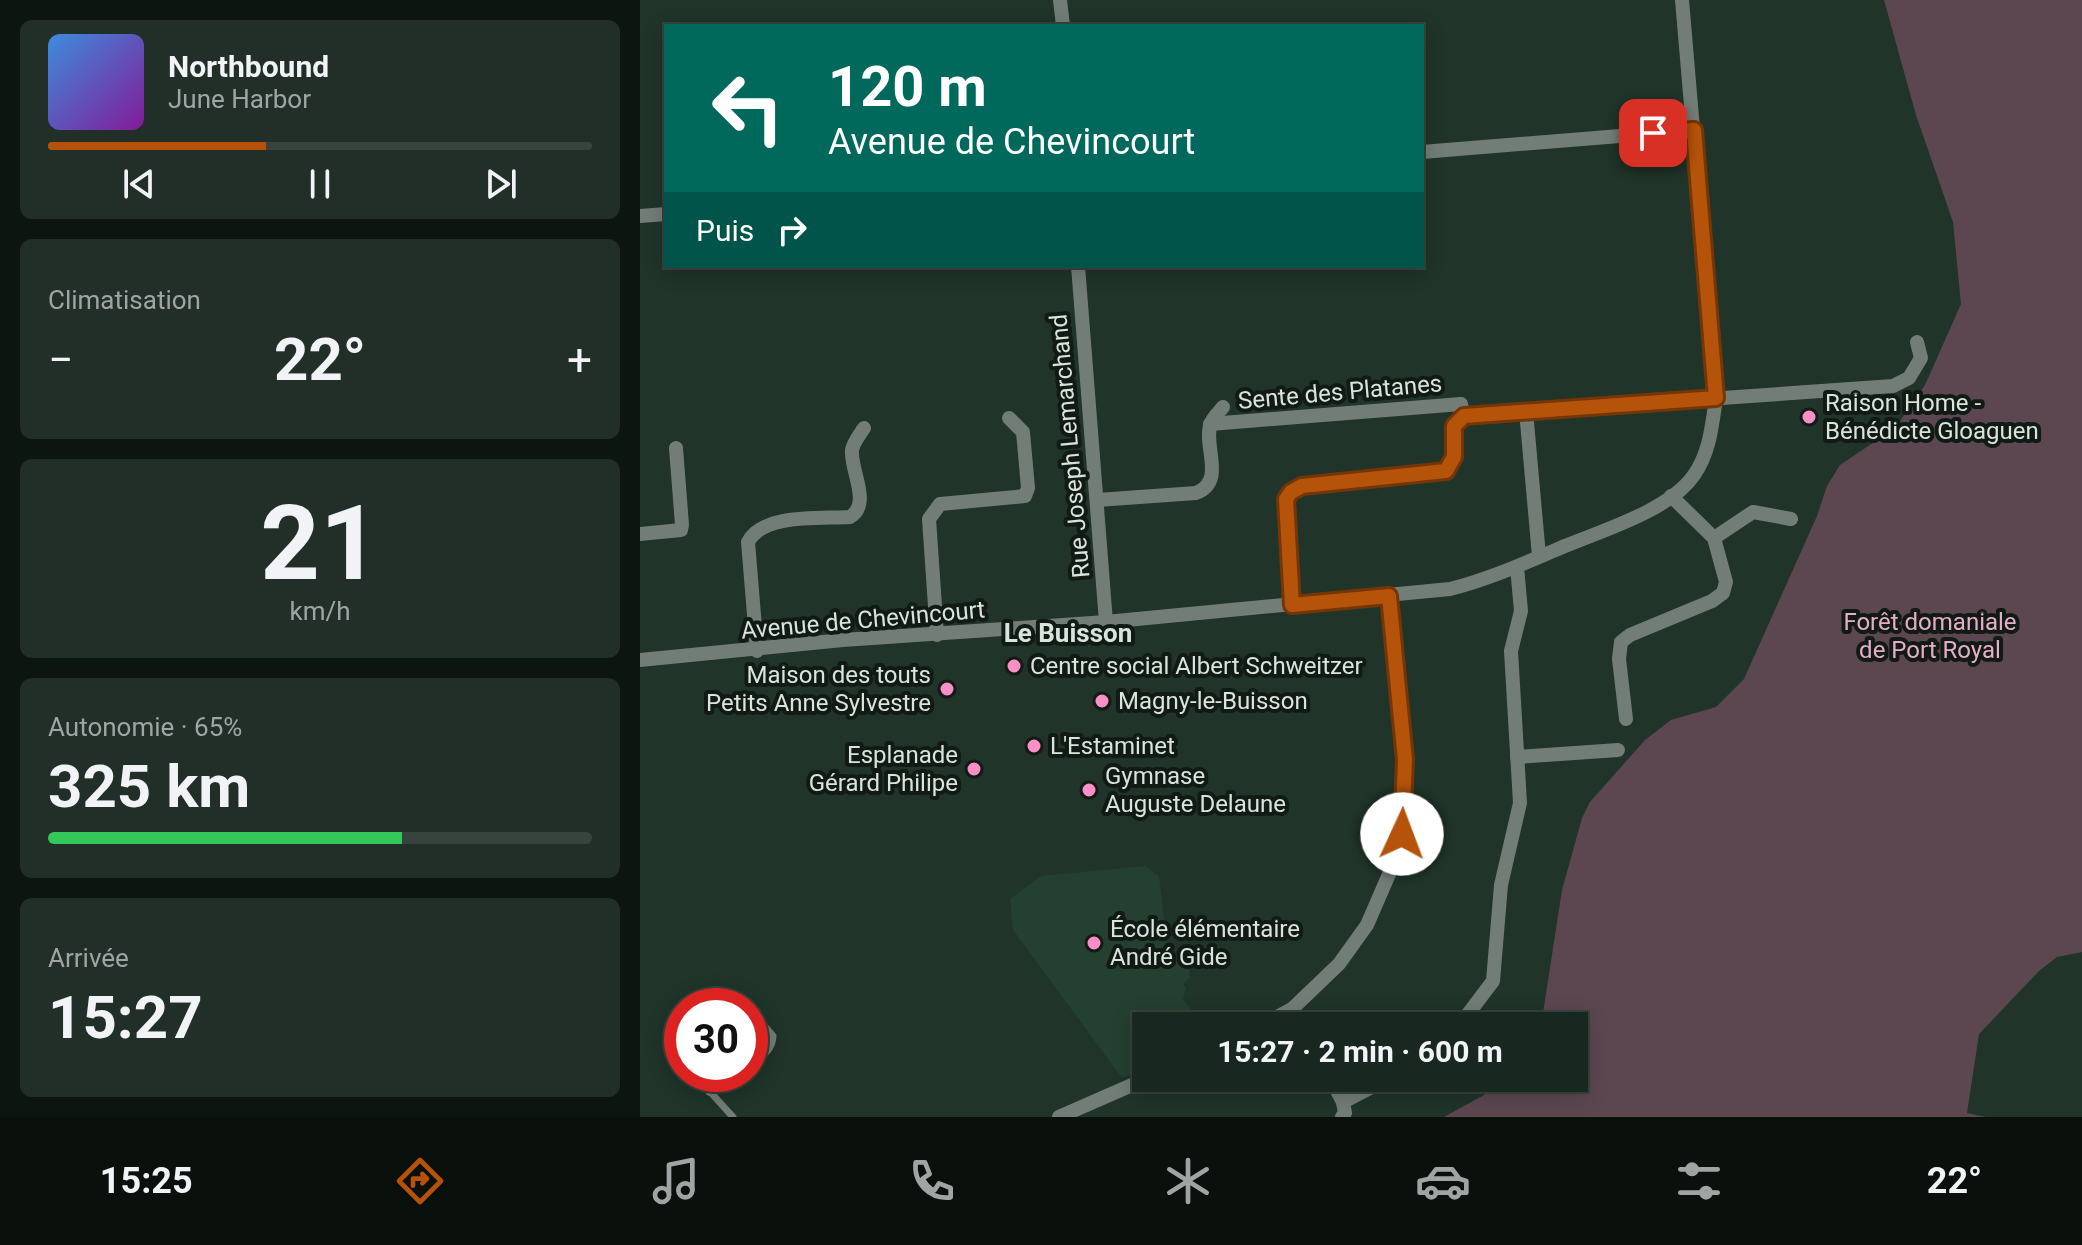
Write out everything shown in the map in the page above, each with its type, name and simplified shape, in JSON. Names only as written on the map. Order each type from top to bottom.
[{"type":"street","points":[[1060,0],[1063,24]]},
{"type":"street","name":"Avenue de Chevincourt","points":[[640,660],[757,651],[843,640],[1106,622],[1450,589],[1517,567],[1639,515],[1671,496],[1693,478],[1706,455],[1716,398],[1682,0]]},
{"type":"street","points":[[1424,152],[1694,130]]},
{"type":"street","points":[[640,216],[664,214]]},
{"type":"street","name":"Rue Joseph Lemarchand","points":[[1078,268],[1106,622]]},
{"type":"street","points":[[1292,605],[1285,508],[1291,492],[1302,486],[1446,471],[1454,457],[1454,426],[1464,416],[1893,386],[1909,378],[1921,358],[1917,342]]},
{"type":"street","name":"Sente des Platanes","points":[[1210,424],[1461,404],[1464,416]]},
{"type":"street","points":[[1097,500],[1196,493],[1205,489],[1211,482],[1212,474],[1210,424],[1223,407]]},
{"type":"street","points":[[1526,411],[1539,556]]},
{"type":"street","points":[[937,635],[929,519],[935,508],[947,503],[1025,496],[1028,488],[1023,432],[1009,418]]},
{"type":"street","points":[[757,651],[748,542],[756,530],[774,522],[850,517],[856,513],[860,504],[852,449],[864,428]]},
{"type":"street","points":[[640,534],[681,530],[676,448]]},
{"type":"street","points":[[1626,719],[1619,659],[1621,642],[1630,635],[1712,601],[1723,593],[1726,582],[1714,538],[1671,496]]},
{"type":"street","points":[[1714,538],[1753,512],[1791,519]]},
{"type":"street","points":[[1470,1012],[1493,981],[1501,885],[1520,803],[1511,651],[1521,611],[1517,567]]},
{"type":"street","points":[[1286,1012],[1339,964],[1367,925],[1390,872],[1402,834],[1405,760],[1389,596]]},
{"type":"street","points":[[1517,757],[1618,750]]},
{"type":"street","points":[[1059,1117],[1132,1085]]},
{"type":"street","points":[[1342,1109],[1368,1092]]},
{"type":"lane","points":[[768,1030],[773,1036],[768,1051]]},
{"type":"lane","points":[[709,1092],[733,1117]]},
{"type":"shaded area","name":"École élémentaire André Gide","points":[[1145,866],[1159,876],[1168,955],[1188,953],[1190,978],[1183,984],[1186,988],[1183,999],[1193,1012],[1132,1012],[1132,1073],[1122,1078],[1013,930],[1010,899],[1041,876]]},
{"type":"green space","name":"Forêt domaniale de Port Royal","points":[[1884,0],[2082,0],[2082,952],[2057,957],[2039,971],[1979,1034],[1967,1113],[1986,1117],[1444,1117],[1487,1092],[1588,1092],[1588,1012],[1543,1012],[1562,890],[1582,818],[1590,802],[1645,740],[1671,720],[1716,707],[1744,679],[1817,516],[1827,486],[1840,465],[1895,428],[1925,385],[1961,304],[1953,222],[1916,115]]},
{"type":"place","name":"Raison Home - Bénédicte Gloaguen","points":[[1809,417]]},
{"type":"place","name":"Centre social Albert Schweitzer","points":[[1014,666]]},
{"type":"place","name":"Maison des touts Petits Anne Sylvestre","points":[[947,689]]},
{"type":"place","name":"Magny-le-Buisson","points":[[1102,701]]},
{"type":"place","name":"L'Estaminet","points":[[1034,746]]},
{"type":"place","name":"Esplanade Gérard Philipe","points":[[974,769]]},
{"type":"place","name":"Gymnase Auguste Delaune","points":[[1089,790]]},
{"type":"place","name":"École élémentaire André Gide","points":[[1094,943]]},
{"type":"district","name":"Le Buisson","points":[[1068,633]]},
{"type":"route","points":[[1402,834],[1405,760],[1389,596],[1292,605],[1286,499],[1302,486],[1446,471],[1454,457],[1454,426],[1464,416],[1716,398],[1694,130],[1653,133]]}]
